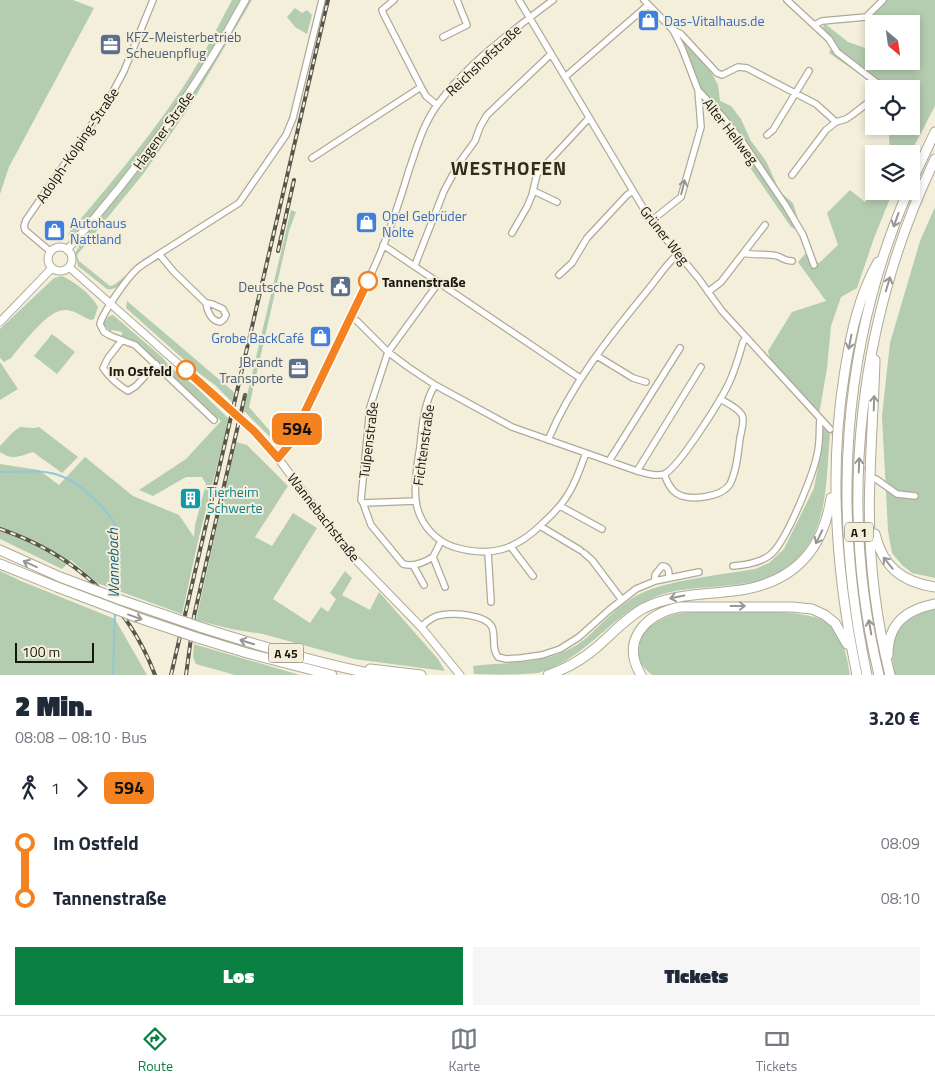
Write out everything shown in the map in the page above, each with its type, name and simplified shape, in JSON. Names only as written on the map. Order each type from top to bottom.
[{"type":"highway","points":[[920,164],[935,132]]},
{"type":"highway","name":"A 1","points":[[879,675],[866,603],[859,534],[858,506],[862,414],[876,331],[900,246],[911,214],[935,159]]},
{"type":"highway","name":"A 1","points":[[867,675],[850,572],[846,508],[847,455],[852,397],[864,330],[886,248],[905,200]]},
{"type":"highway","points":[[548,675],[576,662],[596,648],[630,617],[652,604],[682,596],[731,592],[772,582],[793,570],[810,553],[822,531],[829,510],[835,474],[842,388],[850,338],[872,272],[886,248]]},
{"type":"highway","points":[[876,331],[870,505],[875,600],[879,629],[890,675]]},
{"type":"highway","points":[[835,474],[836,536],[856,672]]},
{"type":"highway","points":[[870,505],[876,542],[889,564],[895,571],[909,580],[935,587]]},
{"type":"highway","name":"A 45","points":[[0,550],[121,600],[200,627],[263,647],[378,675]]},
{"type":"highway","name":"A 45","points":[[0,564],[139,618],[198,638],[332,675]]},
{"type":"highway","points":[[890,675],[889,643],[894,628],[910,612],[935,604]]},
{"type":"highway","points":[[641,675],[635,664],[634,648],[636,636],[640,628],[660,612],[688,606],[792,607],[819,612],[831,619],[845,639],[856,672]]},
{"type":"highway","points":[[345,668],[382,669],[421,675]]},
{"type":"main road","name":"Hagener Straße","points":[[67,250],[112,198],[167,126],[208,64],[245,0]]},
{"type":"main road","points":[[60,247],[67,250],[71,256],[68,266],[60,270],[52,268],[48,258],[51,252],[60,247]]},
{"type":"main road","name":"Wannebachstraße","points":[[68,266],[248,425],[278,458],[353,557],[421,627],[460,675]]},
{"type":"main road","points":[[0,322],[52,268]]},
{"type":"street","name":"Adolph-Kolping-Straße","points":[[51,252],[26,230],[24,226],[26,220],[103,111],[115,90],[153,0]]},
{"type":"street","points":[[214,420],[135,344],[104,332],[100,324],[111,304],[135,270],[239,203],[291,124],[322,0]]},
{"type":"street","points":[[394,0],[382,10],[421,88],[426,96],[437,105]]},
{"type":"street","points":[[443,37],[467,25],[457,0]]},
{"type":"street","name":"Grüner Weg","points":[[519,0],[651,221],[746,338],[830,429]]},
{"type":"street","name":"Reichshofstraße","points":[[278,458],[289,445],[351,318],[383,245],[423,129],[437,105],[491,49],[553,0]]},
{"type":"street","points":[[787,0],[829,39],[837,52],[873,80]]},
{"type":"street","points":[[814,25],[822,21],[866,17],[883,0]]},
{"type":"street","points":[[565,77],[646,2]]},
{"type":"street","name":"Alter Hellweg","points":[[646,2],[673,30],[698,90],[744,144],[786,206],[803,235],[814,265]]},
{"type":"street","points":[[673,30],[681,34],[717,73],[722,75],[742,66],[796,92],[816,104],[836,122]]},
{"type":"street","points":[[415,266],[444,191],[455,170],[475,141],[480,127],[487,116],[551,54]]},
{"type":"street","points":[[767,135],[773,130],[809,71]]},
{"type":"street","points":[[312,158],[421,88]]},
{"type":"street","points":[[651,221],[681,197],[700,127],[698,90]]},
{"type":"street","points":[[792,175],[826,130],[836,122],[846,119],[865,105]]},
{"type":"street","points":[[512,233],[527,208],[540,169],[590,118]]},
{"type":"street","points":[[534,191],[557,202]]},
{"type":"street","points":[[559,275],[572,263],[587,238],[627,194],[633,191]]},
{"type":"street","points":[[708,292],[721,282],[765,225]]},
{"type":"street","points":[[383,245],[580,378]]},
{"type":"street","points":[[548,440],[558,416],[580,378],[618,326],[678,253]]},
{"type":"street","points":[[744,253],[750,255],[776,255],[785,261],[792,261]]},
{"type":"street","points":[[159,254],[174,272],[206,303]]},
{"type":"street","name":"Tulpenstraße","points":[[413,565],[403,564],[371,525],[364,503],[361,500],[370,407],[388,352],[439,282]]},
{"type":"street","points":[[351,318],[388,352],[435,384],[512,427],[650,474],[664,474],[672,469],[720,399],[729,383],[746,338]]},
{"type":"street","points":[[122,340],[103,368],[121,387],[128,390],[136,386],[156,364]]},
{"type":"street","points":[[609,461],[680,348]]},
{"type":"street","points":[[596,356],[633,378],[646,382]]},
{"type":"street","points":[[637,471],[702,367]]},
{"type":"street","name":"Fichtenstraße","points":[[435,384],[432,389],[422,431],[416,501],[423,522],[432,534],[442,541],[460,548],[488,552],[511,547],[526,538],[560,506],[570,492],[586,453]]},
{"type":"street","points":[[664,474],[672,489],[680,496],[715,495],[722,492],[730,484],[737,462],[743,420],[739,412],[720,399]]},
{"type":"street","points":[[734,566],[745,565],[764,559],[780,546],[811,479],[818,451],[820,419]]},
{"type":"street","points":[[876,479],[897,494],[915,496]]},
{"type":"street","points":[[364,503],[416,501]]},
{"type":"street","points":[[560,506],[602,529]]},
{"type":"street","points":[[540,526],[592,560],[622,600]]},
{"type":"street","points":[[424,585],[413,565],[433,558],[442,541]]},
{"type":"street","points":[[511,547],[533,576]]},
{"type":"street","points":[[488,552],[491,602]]},
{"type":"street","points":[[433,558],[445,587]]},
{"type":"street","points":[[655,581],[655,575],[662,566],[668,568],[669,578]]},
{"type":"street","points":[[421,627],[427,621],[441,615],[477,616],[487,622],[492,628],[494,648],[497,656],[503,659],[542,655],[566,646],[636,589],[655,581],[699,572]]},
{"type":"green space","points":[[0,0],[73,0],[94,8],[9,167],[0,194]]},
{"type":"green space","points":[[232,0],[252,0],[190,106],[144,173],[77,255],[79,261],[110,286],[129,273],[117,287],[107,289],[78,266],[75,253],[78,248],[80,249],[68,234],[136,151],[175,99],[198,63]]},
{"type":"green space","points":[[885,0],[935,0],[935,106],[920,135],[920,80],[868,80],[829,53],[834,44],[823,28],[824,23],[848,42],[865,48],[865,70],[920,70],[920,15],[872,15]]},
{"type":"green space","points":[[295,8],[302,13],[307,10],[312,15],[307,34],[295,27],[287,17]]},
{"type":"green space","points":[[681,39],[711,72],[718,85],[720,101],[731,106],[741,119],[751,141],[766,161],[780,192],[793,203],[797,216],[795,229],[791,227],[749,166],[749,148],[703,93]]},
{"type":"green space","points":[[889,135],[920,135],[915,145],[890,145]]},
{"type":"green space","points":[[850,190],[865,202],[866,200],[889,200],[857,288],[841,297],[831,326],[827,368],[819,415],[770,360],[768,351],[792,312],[826,301],[798,262],[805,254],[819,263],[838,245],[827,213]]},
{"type":"green space","points":[[935,207],[935,578],[912,573],[892,553],[888,531],[882,416],[890,343],[920,241]]},
{"type":"green space","points":[[291,210],[296,212],[289,231],[249,407],[276,438],[280,440],[285,437],[284,441],[276,443],[243,412]]},
{"type":"green space","points":[[62,276],[83,289],[95,302],[98,307],[94,319],[91,320],[69,310],[58,311],[43,321],[11,358],[4,362],[0,358],[0,329],[54,278]]},
{"type":"green space","points":[[127,301],[235,393],[233,403],[215,385],[126,308]]},
{"type":"green space","points":[[113,315],[162,357],[171,368],[194,385],[229,419],[198,541],[182,614],[97,583],[71,560],[62,569],[0,539],[0,464],[39,470],[59,485],[85,457],[133,496],[179,515],[194,537],[195,525],[206,484],[202,477],[186,477],[153,496],[139,490],[186,459],[221,421],[135,342],[122,336],[122,332],[112,330],[110,332],[103,323],[109,316]]},
{"type":"green space","points":[[52,334],[75,352],[57,374],[34,356]]},
{"type":"green space","points":[[0,362],[18,389],[0,400]]},
{"type":"green space","points":[[20,427],[39,427],[78,457],[62,473],[33,452],[12,457],[0,452],[0,446]]},
{"type":"green space","points":[[822,427],[830,434],[824,501],[820,517],[815,533],[807,547],[796,560],[782,570],[767,578],[751,582],[682,590],[666,593],[648,600],[632,609],[572,657],[538,673],[474,674],[473,666],[531,661],[559,654],[572,648],[585,639],[621,606],[646,591],[676,582],[755,569],[769,563],[784,549],[814,488]]},
{"type":"green space","points":[[236,442],[247,445],[288,486],[255,537],[272,546],[293,513],[317,528],[273,599],[310,623],[321,607],[328,612],[336,599],[330,593],[345,571],[352,578],[342,595],[370,610],[379,592],[438,659],[445,671],[354,659],[263,634],[231,629],[196,620]]},
{"type":"green space","points":[[0,571],[115,619],[147,675],[0,675]]},
{"type":"green space","points":[[935,609],[935,675],[894,675],[893,651],[898,632],[912,617]]},
{"type":"green space","points":[[764,611],[804,615],[820,619],[831,625],[839,636],[848,662],[850,675],[652,675],[640,661],[641,634],[664,618],[690,612]]},
{"type":"green space","points":[[194,644],[300,675],[235,675],[196,664],[193,657]]},
{"type":"waterway","name":"Wannebach","points":[[0,472],[23,471],[54,474],[68,479],[95,499],[110,516],[117,532],[115,595]]},
{"type":"waterway","name":"Wannebach","points":[[113,675],[115,612]]},
{"type":"tunnel","points":[[830,429],[870,472]]},
{"type":"railway","points":[[171,675],[328,0]]},
{"type":"railway","points":[[278,251],[294,180]]},
{"type":"railway","points":[[186,675],[194,616],[245,395]]},
{"type":"railway","points":[[0,529],[26,539],[51,552],[74,567],[94,584],[113,603],[129,625],[155,675]]},
{"type":"bus line","name":"594","points":[[186,370],[254,431],[278,458],[284,454],[289,445],[368,281]]},
{"type":"place","name":"Das-Vitalhaus.de","points":[[648,20]]},
{"type":"place","name":"KFZ-Meisterbetrieb Scheuenpflug","points":[[110,44]]},
{"type":"place","name":"Opel Gebrüder Nolte","points":[[366,223]]},
{"type":"place","name":"Autohaus Nattland","points":[[54,230]]},
{"type":"place","name":"Tannenstraße","points":[[368,281]]},
{"type":"place","name":"Deutsche Post","points":[[340,286]]},
{"type":"place","name":"Grobe BackCafé","points":[[320,337]]},
{"type":"place","name":"JBrandt Transporte","points":[[299,369]]},
{"type":"place","name":"Im Ostfeld","points":[[186,370]]},
{"type":"place","name":"Tierheim Schwerte","points":[[191,499]]},
{"type":"district","name":"WESTHOFEN","points":[[509,167]]}]
